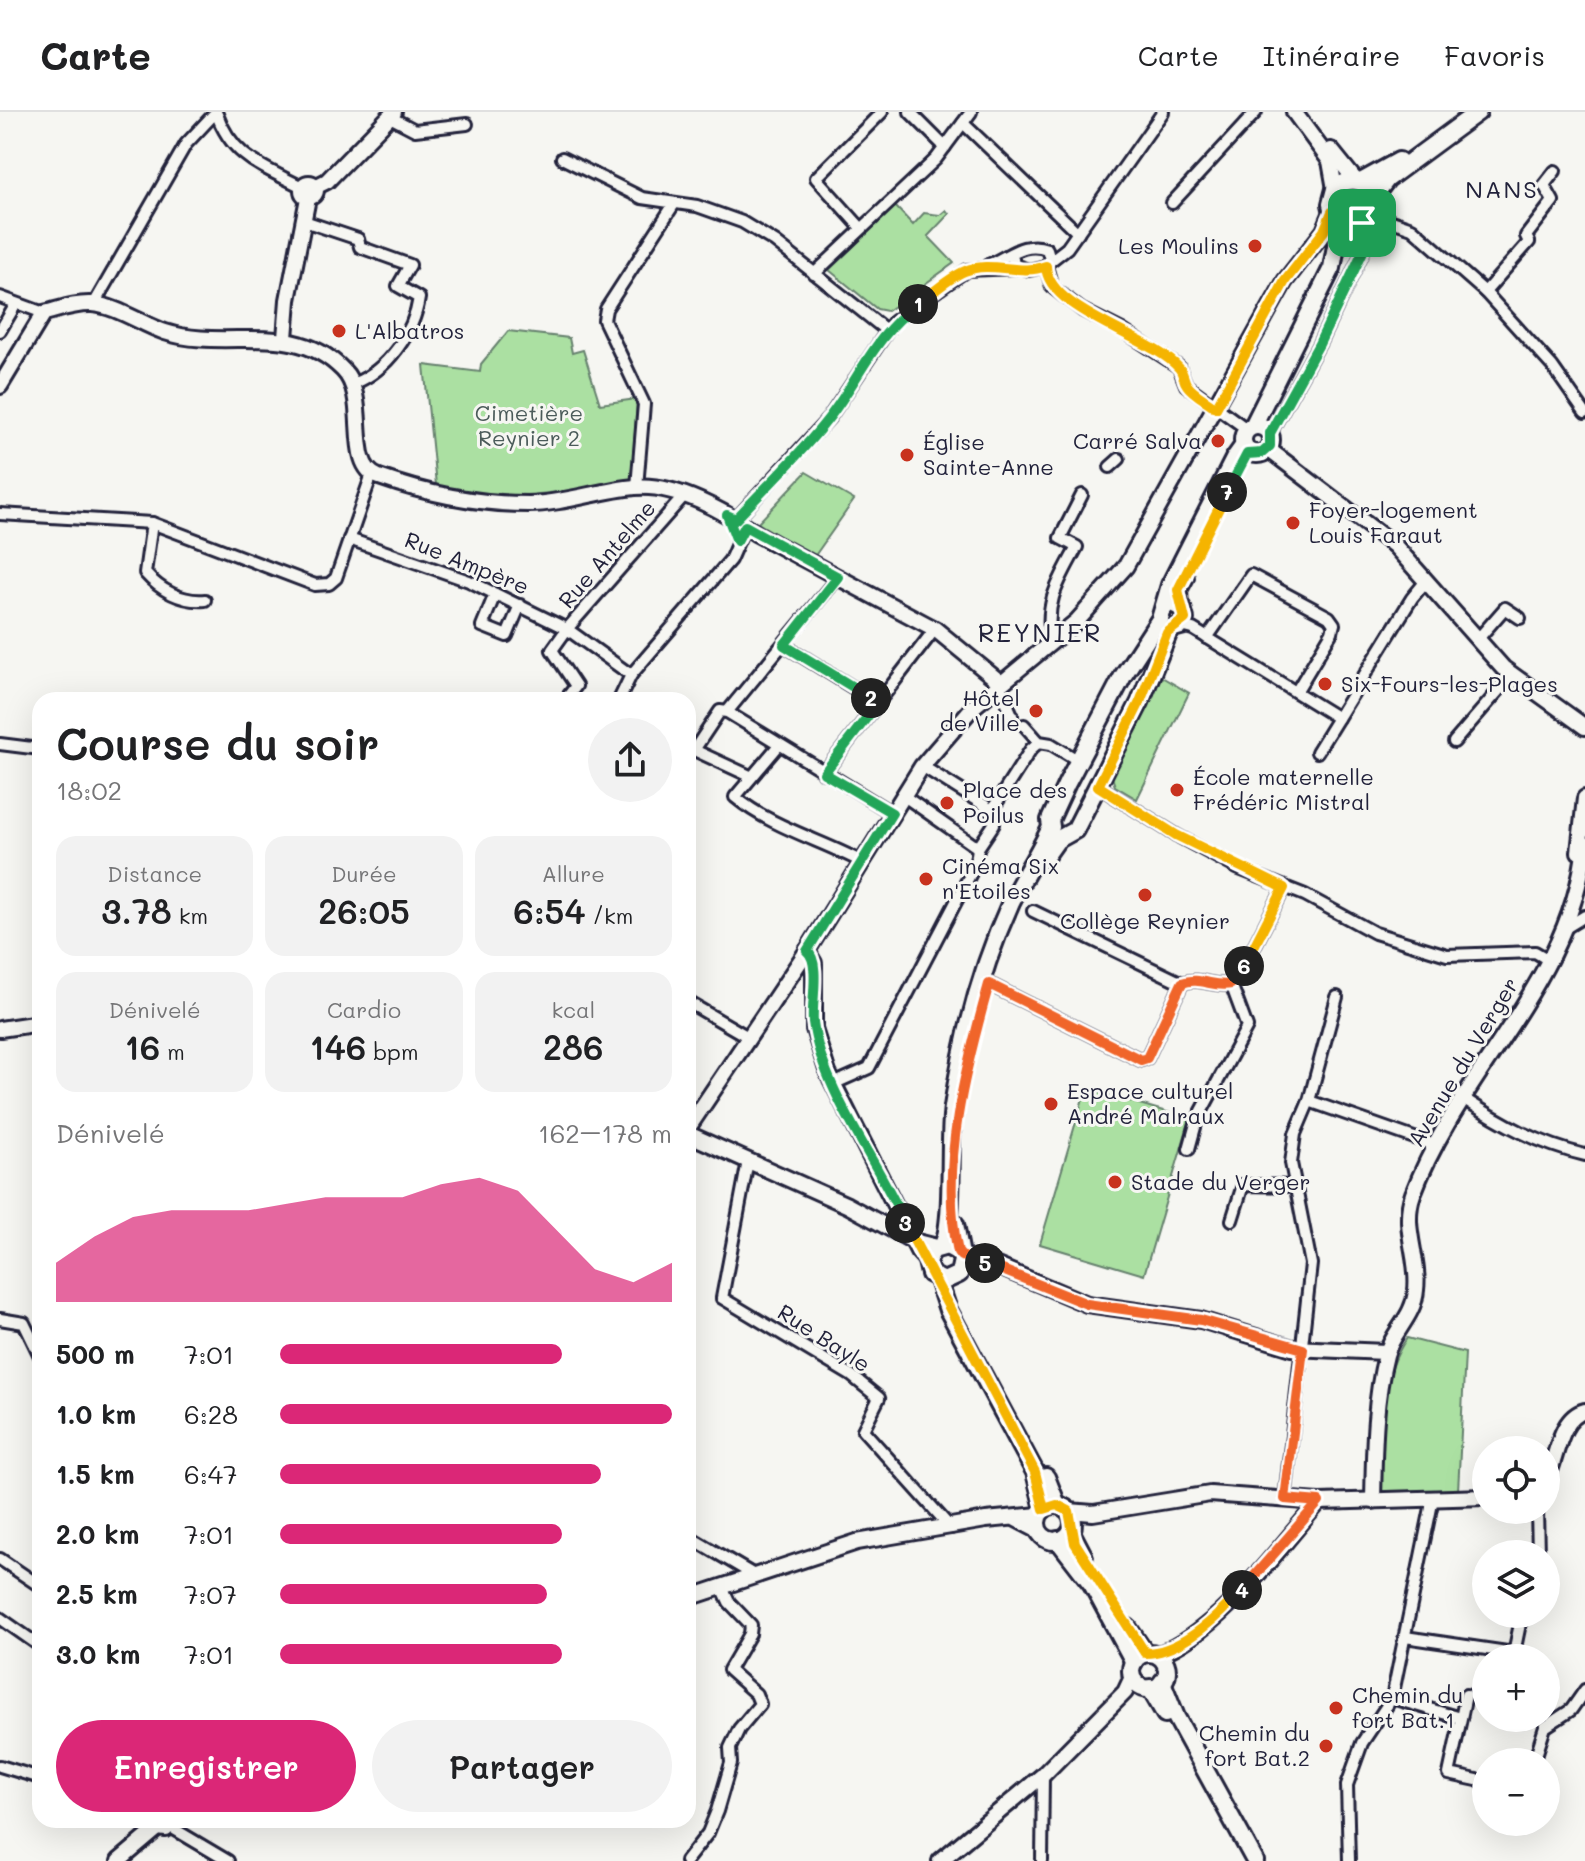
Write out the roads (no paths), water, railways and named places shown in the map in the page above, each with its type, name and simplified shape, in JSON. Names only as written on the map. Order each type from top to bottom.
[{"type":"main road","points":[[1334,214],[1344,223],[1356,224],[1376,216],[1374,196],[1382,184],[1478,112]]},
{"type":"main road","points":[[1256,438],[1327,280],[1337,246],[1335,189],[1344,182],[1358,181],[1432,144]]},
{"type":"main road","points":[[1358,181],[1374,196]]},
{"type":"main road","points":[[1056,832],[1075,830],[1140,702],[1176,619],[1178,590],[1256,438],[1356,224]]},
{"type":"main road","points":[[951,1261],[959,1108],[975,1029],[996,987],[1020,904],[1051,848],[1056,832],[1050,820],[1137,650],[1176,619]]},
{"type":"main road","points":[[1056,832],[1011,902],[971,1018],[952,1108],[948,1226],[957,1310],[1032,1448],[1092,1584],[1176,1717],[1255,1861]]},
{"type":"main road","points":[[1146,1673],[1245,1861]]},
{"type":"street","points":[[87,304],[186,144],[216,112],[229,142],[242,156],[308,191]]},
{"type":"street","points":[[861,228],[816,178],[882,112]]},
{"type":"street","points":[[910,112],[945,147]]},
{"type":"street","points":[[814,274],[945,147],[971,112]]},
{"type":"street","points":[[981,268],[1029,270],[1062,255],[1163,112]]},
{"type":"street","points":[[1172,203],[1257,112]]},
{"type":"street","points":[[1294,112],[1330,161],[1335,189]]},
{"type":"street","points":[[1303,112],[1358,181]]},
{"type":"street","points":[[308,191],[327,181],[392,115],[415,130],[467,124]]},
{"type":"street","points":[[963,123],[1076,236]]},
{"type":"street","points":[[562,158],[642,198],[697,206],[742,222],[775,242],[887,331]]},
{"type":"street","points":[[1485,292],[1529,242],[1526,236],[1551,208],[1553,201],[1544,185],[1555,171]]},
{"type":"street","points":[[285,338],[288,300],[308,191]]},
{"type":"street","points":[[637,487],[644,404],[604,320],[606,309],[674,204]]},
{"type":"street","points":[[696,1118],[807,951],[922,766],[958,723],[1077,621],[1126,566],[1285,281],[1334,214]]},
{"type":"street","points":[[1376,216],[1412,228],[1485,292],[1584,406]]},
{"type":"street","points":[[1256,438],[1319,344],[1366,245],[1382,229],[1376,216]]},
{"type":"street","points":[[304,221],[346,233],[358,239],[360,247],[410,265],[398,286],[419,298],[408,331],[371,376],[355,383]]},
{"type":"street","points":[[623,692],[631,675],[730,560],[737,541],[736,520],[829,418],[894,321],[953,278],[1027,246],[1047,249],[1076,236]]},
{"type":"street","points":[[1047,249],[1052,287],[1082,310],[1122,330],[1179,367],[1186,385],[1395,546],[1477,640],[1512,675],[1585,727]]},
{"type":"street","points":[[1012,253],[1011,260],[1017,268]]},
{"type":"street","points":[[0,297],[44,313],[87,304],[166,332],[198,338],[285,338],[341,367],[355,383],[361,461],[372,474],[468,500],[530,504],[637,487],[661,488],[683,497],[736,520],[935,629],[1000,684],[1012,715]]},
{"type":"street","points":[[0,331],[16,304]]},
{"type":"street","points":[[0,386],[44,313]]},
{"type":"street","points":[[0,514],[152,523],[315,585],[329,584],[336,578],[372,474]]},
{"type":"street","points":[[1052,641],[1048,617],[1052,595],[1077,547],[1060,538],[1082,495]]},
{"type":"street","name":"Rue Antelme","points":[[631,675],[567,629],[683,497]]},
{"type":"street","points":[[736,520],[737,541]]},
{"type":"street","points":[[152,523],[145,573],[159,588],[190,601],[205,600]]},
{"type":"street","name":"Rue Ampère","points":[[349,539],[469,581],[567,629]]},
{"type":"street","points":[[1207,638],[1245,579],[1257,576],[1334,624],[1296,692]]},
{"type":"street","points":[[727,712],[838,577]]},
{"type":"street","points":[[1317,752],[1426,581]]},
{"type":"street","points":[[495,594],[482,626],[507,636],[520,605]]},
{"type":"street","points":[[1477,640],[1505,608],[1520,618]]},
{"type":"street","points":[[1176,619],[1338,718]]},
{"type":"street","points":[[567,629],[552,650],[576,686],[571,692]]},
{"type":"street","points":[[824,773],[935,629]]},
{"type":"street","points":[[784,645],[878,703]]},
{"type":"street","points":[[1454,742],[1512,675]]},
{"type":"street","points":[[696,742],[720,711],[727,712],[892,813]]},
{"type":"street","points":[[1024,725],[1039,742],[1051,744],[1079,761]]},
{"type":"street","points":[[833,1084],[869,1068],[991,831],[992,810],[1039,742]]},
{"type":"street","points":[[0,744],[32,748]]},
{"type":"street","points":[[779,745],[735,797],[808,839],[830,845],[862,862]]},
{"type":"street","points":[[696,751],[750,776]]},
{"type":"street","points":[[922,766],[992,810]]},
{"type":"street","points":[[1098,786],[1176,835],[1402,943],[1447,955],[1535,952],[1547,959]]},
{"type":"street","points":[[904,796],[976,860]]},
{"type":"street","name":"Avenue du Verger","points":[[1567,927],[1585,798]]},
{"type":"street","name":"Avenue du Verger","points":[[1373,1501],[1378,1399],[1386,1352],[1414,1307],[1417,1286],[1408,1214],[1413,1195],[1463,1098],[1487,1060],[1510,1032],[1567,927],[1575,907],[1585,844]]},
{"type":"street","points":[[1033,911],[1182,983],[1197,979],[1222,986],[1238,978],[1284,888]]},
{"type":"street","points":[[1567,927],[1585,916]]},
{"type":"street","points":[[807,951],[814,963],[814,1029],[833,1084],[913,1241]]},
{"type":"street","points":[[996,987],[1141,1060],[1147,1058],[1182,983]]},
{"type":"street","points":[[1189,1149],[1197,1120],[1247,1027],[1231,984]]},
{"type":"street","points":[[1285,1499],[1311,1264],[1291,1163],[1295,1134],[1309,1101],[1337,997]]},
{"type":"street","points":[[696,1007],[748,1037]]},
{"type":"street","points":[[0,1029],[32,1024]]},
{"type":"street","points":[[1463,1098],[1501,1123],[1545,1145],[1585,1155]]},
{"type":"street","points":[[1309,1101],[1437,1146]]},
{"type":"street","points":[[696,1136],[847,1205],[951,1261],[997,1266],[1051,1292],[1087,1304],[1201,1320],[1303,1349],[1386,1352]]},
{"type":"street","points":[[696,1142],[705,1141]]},
{"type":"street","name":"Rue Bayle","points":[[748,1161],[722,1298],[852,1376],[879,1398],[863,1430],[951,1528]]},
{"type":"street","points":[[1232,1220],[1243,1185],[1296,1186]]},
{"type":"street","points":[[0,1319],[24,1323],[32,1340]]},
{"type":"street","points":[[1560,1440],[1565,1426],[1579,1412],[1585,1411]]},
{"type":"street","points":[[696,1595],[857,1542],[986,1520],[1063,1519],[1210,1494],[1319,1502],[1472,1497]]},
{"type":"street","points":[[1349,1861],[1347,1785],[1362,1743],[1392,1698],[1433,1498]]},
{"type":"street","points":[[940,1861],[1043,1775],[1146,1673],[1232,1601],[1319,1502]]},
{"type":"street","points":[[696,1541],[754,1575]]},
{"type":"street","points":[[0,1559],[32,1581]]},
{"type":"street","points":[[686,1861],[708,1833],[717,1811],[731,1763],[730,1748],[739,1729],[760,1704],[756,1694],[729,1670],[750,1634],[751,1625],[729,1602],[722,1587]]},
{"type":"street","points":[[0,1618],[32,1640]]},
{"type":"street","points":[[1405,1637],[1472,1649]]},
{"type":"street","points":[[1538,1748],[1545,1727],[1571,1710],[1585,1690]]},
{"type":"street","points":[[1466,1695],[1449,1774],[1472,1779]]},
{"type":"street","points":[[1392,1698],[1460,1718]]},
{"type":"street","points":[[0,1766],[32,1776]]},
{"type":"street","points":[[1042,1861],[1043,1775]]},
{"type":"street","points":[[119,1861],[154,1828]]},
{"type":"street","points":[[168,1828],[228,1861]]},
{"type":"place","name":"Les Moulins","points":[[1255,246]]},
{"type":"place","name":"L'Albatros","points":[[339,331]]},
{"type":"place","name":"Carré Salva","points":[[1218,441]]},
{"type":"place","name":"Église Sainte-Anne","points":[[907,455]]},
{"type":"place","name":"Foyer-logement Louis Faraut","points":[[1293,523]]},
{"type":"place","name":"Six-Fours-les-Plages","points":[[1325,684]]},
{"type":"place","name":"Hôtel de Ville","points":[[1036,711]]},
{"type":"place","name":"École maternelle Frédéric Mistral","points":[[1177,790]]},
{"type":"place","name":"Place des Poilus","points":[[947,803]]},
{"type":"place","name":"Cinéma Six n'Etoiles","points":[[926,879]]},
{"type":"place","name":"Collège Reynier","points":[[1145,895]]},
{"type":"place","name":"Espace culturel André Malraux","points":[[1051,1104]]},
{"type":"place","name":"Stade du Verger","points":[[1115,1182]]},
{"type":"place","name":"Chemin du fort Bat.1","points":[[1336,1708]]},
{"type":"place","name":"Chemin du fort Bat.2","points":[[1326,1746]]},
{"type":"district","name":"NANS","points":[[1502,190]]},
{"type":"district","name":"REYNIER","points":[[1040,633]]},
{"type":"park label","name":"Cimetière Reynier 2","points":[[529,426]]}]
